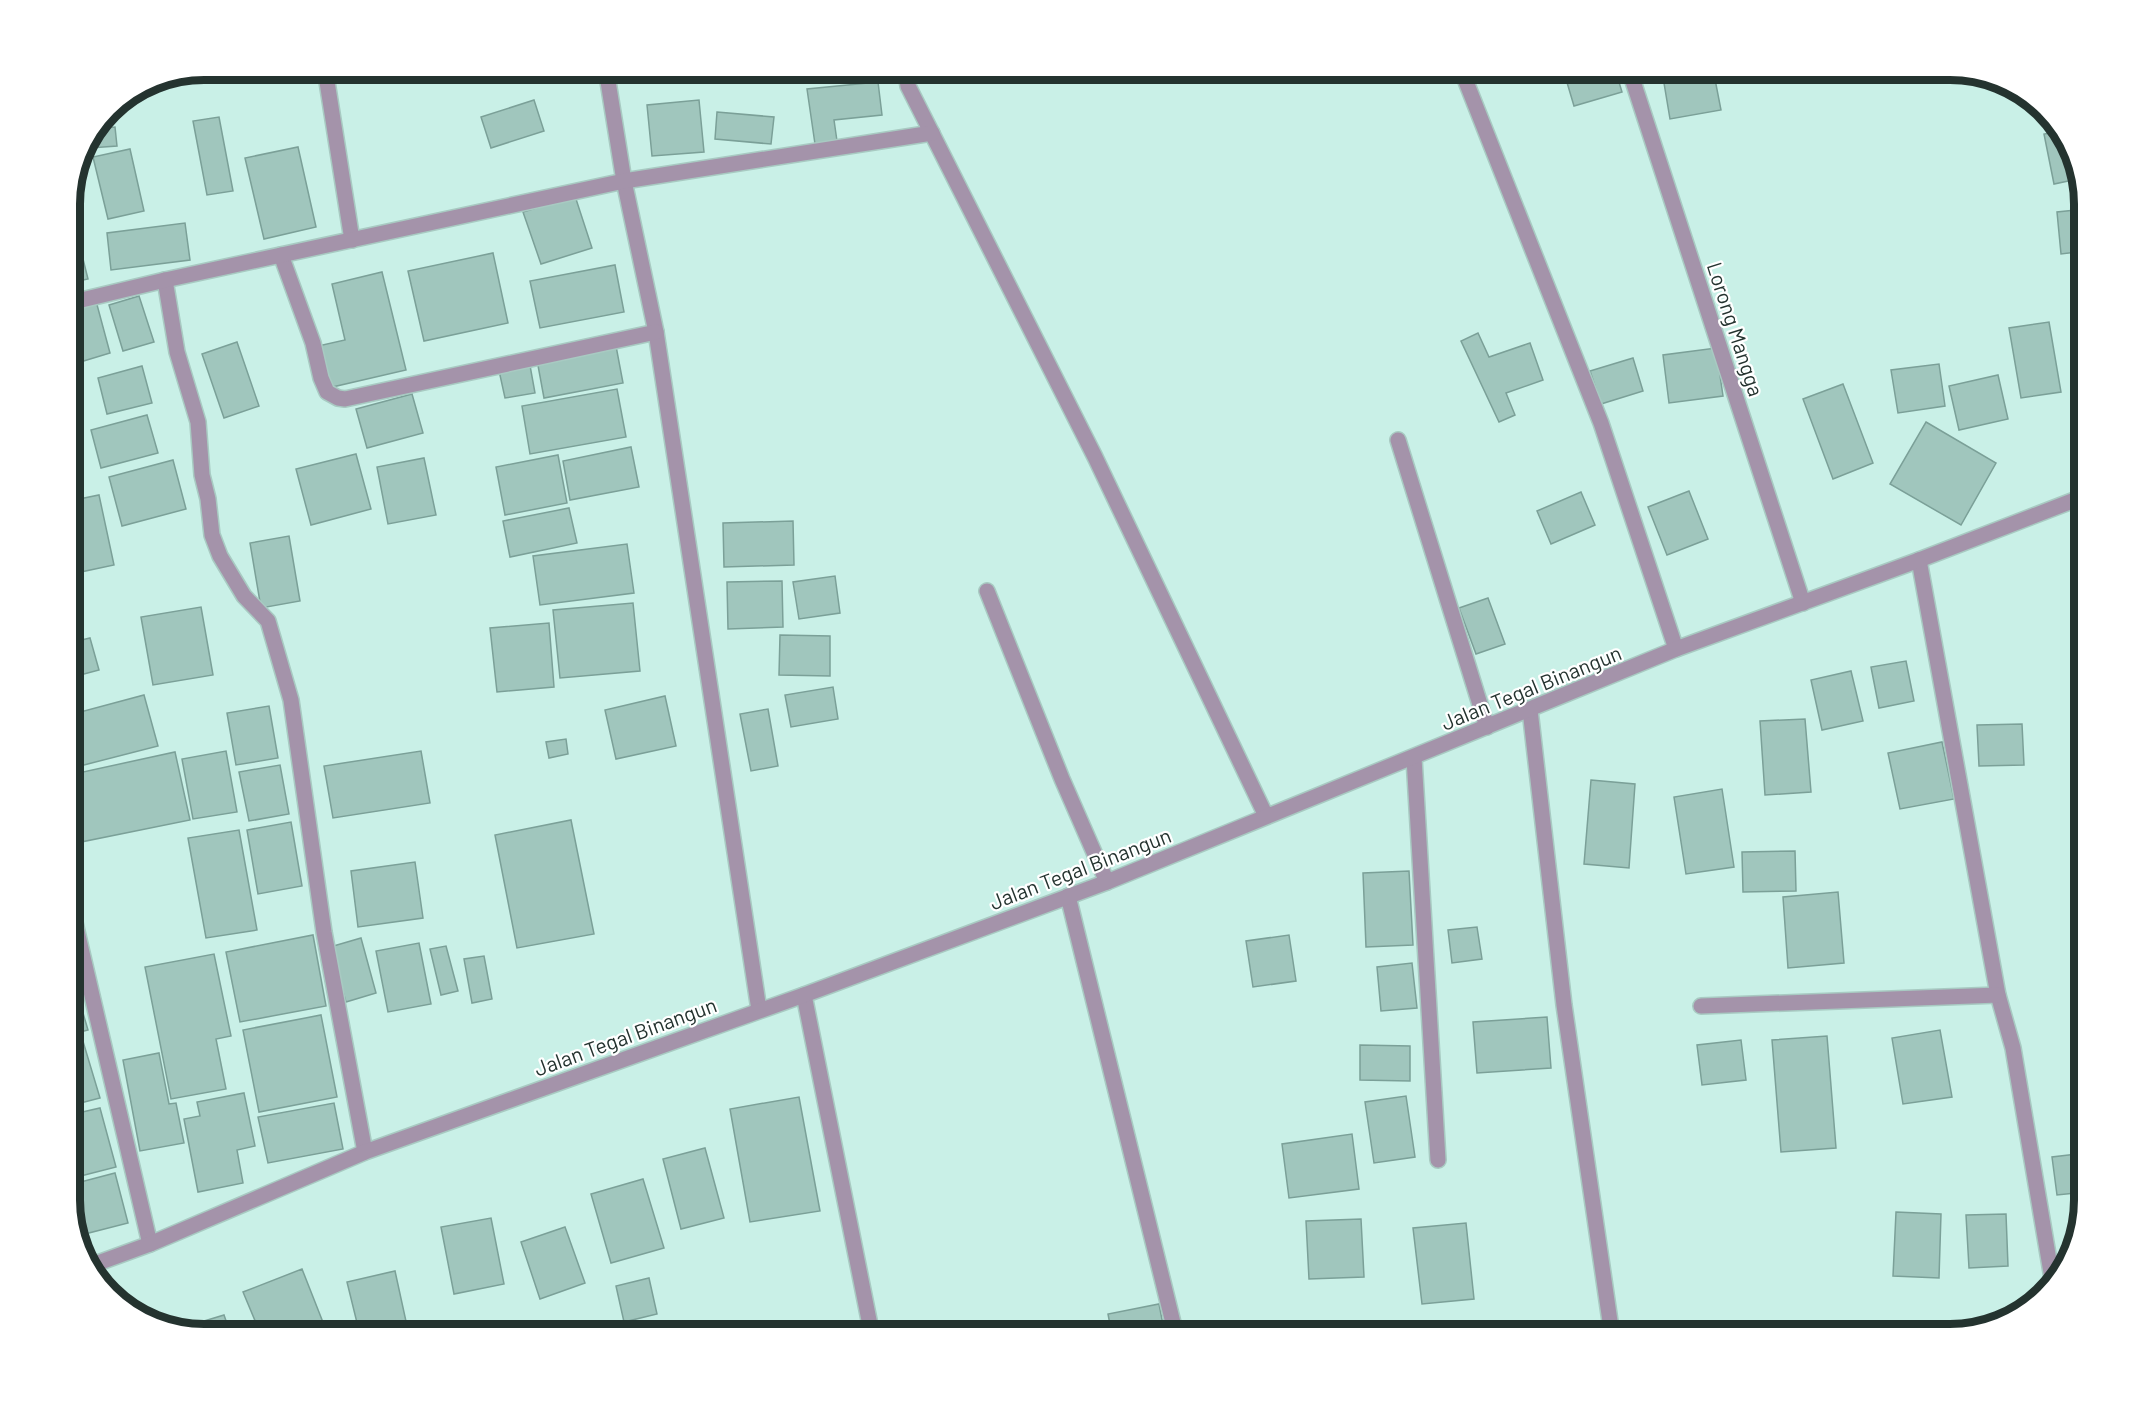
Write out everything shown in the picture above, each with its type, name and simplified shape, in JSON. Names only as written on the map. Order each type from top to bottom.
[{"type":"street","points":[[327,80],[352,240]]},
{"type":"street","points":[[608,80],[624,181],[656,332],[759,1010]]},
{"type":"street","points":[[907,80],[1095,457],[1266,816]]},
{"type":"street","points":[[1465,80],[1600,423],[1676,649]]},
{"type":"street","name":"Lorong Mangga","points":[[1633,80],[1803,603]]},
{"type":"street","points":[[80,300],[624,181],[932,133]]},
{"type":"street","points":[[281,255],[313,343],[321,378],[327,392],[338,398],[345,399],[656,332]]},
{"type":"street","points":[[165,280],[177,352],[198,422],[202,475],[208,499],[212,535],[220,556],[244,596],[268,621],[291,700],[324,932],[365,1152]]},
{"type":"street","points":[[1398,440],[1487,728]]},
{"type":"street","name":"Jalan Tegal Binangun","points":[[97,1264],[150,1244],[365,1152],[804,995],[1107,882],[1676,649],[2074,500]]},
{"type":"street","points":[[1919,560],[1998,995],[2013,1048],[2051,1273]]},
{"type":"street","points":[[987,591],[1062,779],[1107,882]]},
{"type":"street","points":[[1530,710],[1564,1005],[1610,1324]]},
{"type":"street","points":[[1414,758],[1438,1160]]},
{"type":"street","points":[[1068,896],[1173,1324]]},
{"type":"street","points":[[80,944],[150,1244]]},
{"type":"street","points":[[804,995],[870,1324]]},
{"type":"street","points":[[1701,1006],[1998,995]]},
{"type":"building","points":[[1566,80],[1618,80],[1622,92],[1574,106]]},
{"type":"building","points":[[1664,80],[1715,80],[1721,110],[1670,119]]},
{"type":"building","points":[[878,82],[882,115],[834,120],[837,141],[815,144],[807,89]]},
{"type":"building","points":[[534,100],[544,131],[491,148],[481,117]]},
{"type":"building","points":[[699,100],[704,152],[652,156],[647,105]]},
{"type":"building","points":[[717,112],[774,117],[771,144],[715,139]]},
{"type":"building","points":[[219,117],[233,191],[207,195],[193,121]]},
{"type":"building","points":[[115,127],[117,146],[93,148],[100,135],[105,128]]},
{"type":"building","points":[[2052,133],[2054,135],[2068,164],[2072,180],[2054,184],[2044,134]]},
{"type":"building","points":[[298,147],[316,227],[264,239],[245,158]]},
{"type":"building","points":[[130,149],[144,211],[108,219],[93,157]]},
{"type":"building","points":[[575,196],[592,248],[541,264],[523,212]]},
{"type":"building","points":[[2074,210],[2074,252],[2061,254],[2057,212]]},
{"type":"building","points":[[185,223],[190,260],[111,270],[107,233]]},
{"type":"building","points":[[80,247],[88,279],[80,281]]},
{"type":"building","points":[[493,253],[508,323],[424,341],[408,271]]},
{"type":"building","points":[[615,265],[624,312],[540,328],[530,281]]},
{"type":"building","points":[[382,272],[406,370],[328,388],[318,346],[345,340],[332,284]]},
{"type":"building","points":[[139,296],[154,342],[123,351],[109,305]]},
{"type":"building","points":[[96,301],[110,353],[80,362],[80,305]]},
{"type":"building","points":[[2049,322],[2061,392],[2021,398],[2009,328]]},
{"type":"building","points":[[1478,333],[1489,357],[1530,343],[1543,380],[1506,393],[1515,415],[1499,422],[1461,341]]},
{"type":"building","points":[[237,342],[259,406],[224,418],[202,354]]},
{"type":"building","points":[[616,346],[623,383],[544,398],[537,360]]},
{"type":"building","points":[[1716,348],[1723,396],[1669,403],[1663,355]]},
{"type":"building","points":[[1633,358],[1643,391],[1601,404],[1590,371]]},
{"type":"building","points":[[529,360],[535,393],[505,398],[498,366]]},
{"type":"building","points":[[1939,364],[1945,406],[1898,413],[1891,370]]},
{"type":"building","points":[[142,366],[152,403],[107,414],[98,378]]},
{"type":"building","points":[[1998,375],[2008,419],[1959,430],[1949,386]]},
{"type":"building","points":[[1843,384],[1873,463],[1833,479],[1803,399]]},
{"type":"building","points":[[617,389],[626,437],[530,454],[522,406]]},
{"type":"building","points":[[412,394],[423,433],[367,448],[356,409]]},
{"type":"building","points":[[147,415],[158,453],[101,468],[91,430]]},
{"type":"building","points":[[1926,422],[1996,463],[1961,525],[1890,484]]},
{"type":"building","points":[[631,447],[639,487],[570,500],[563,461]]},
{"type":"building","points":[[356,454],[371,509],[311,525],[296,469]]},
{"type":"building","points":[[558,455],[567,503],[505,515],[496,467]]},
{"type":"building","points":[[424,458],[436,515],[388,524],[377,467]]},
{"type":"building","points":[[173,460],[186,509],[122,526],[109,477]]},
{"type":"building","points":[[1689,491],[1708,539],[1667,555],[1648,507]]},
{"type":"building","points":[[1581,492],[1595,525],[1551,544],[1537,511]]},
{"type":"building","points":[[99,495],[114,565],[80,572],[80,499]]},
{"type":"building","points":[[569,508],[577,543],[510,557],[503,521]]},
{"type":"building","points":[[793,521],[794,565],[724,567],[723,523]]},
{"type":"building","points":[[289,536],[300,601],[261,608],[250,543]]},
{"type":"building","points":[[627,544],[634,593],[540,605],[533,556]]},
{"type":"building","points":[[835,576],[840,613],[799,619],[793,582]]},
{"type":"building","points":[[782,581],[783,627],[728,629],[727,582]]},
{"type":"building","points":[[1488,598],[1505,644],[1476,654],[1459,608]]},
{"type":"building","points":[[633,603],[640,671],[560,678],[553,610]]},
{"type":"building","points":[[201,607],[213,675],[153,685],[141,617]]},
{"type":"building","points":[[549,623],[554,687],[497,692],[490,628]]},
{"type":"building","points":[[780,635],[830,636],[830,676],[779,675]]},
{"type":"building","points":[[90,638],[99,670],[80,675],[80,640]]},
{"type":"building","points":[[1906,661],[1914,701],[1879,708],[1871,667]]},
{"type":"building","points":[[1851,671],[1863,721],[1822,730],[1811,680]]},
{"type":"building","points":[[833,687],[838,719],[791,727],[785,695]]},
{"type":"building","points":[[144,695],[158,746],[80,766],[80,712]]},
{"type":"building","points":[[665,696],[676,746],[616,759],[605,710]]},
{"type":"building","points":[[269,706],[278,758],[236,765],[227,713]]},
{"type":"building","points":[[768,709],[778,766],[751,771],[740,714]]},
{"type":"building","points":[[1805,719],[1811,792],[1765,795],[1760,721]]},
{"type":"building","points":[[2022,724],[2024,765],[1979,766],[1977,725]]},
{"type":"building","points":[[566,739],[568,754],[549,758],[546,742]]},
{"type":"building","points":[[1942,742],[1954,799],[1900,809],[1888,753]]},
{"type":"building","points":[[226,751],[237,812],[193,819],[182,759]]},
{"type":"building","points":[[421,751],[430,803],[333,818],[324,766]]},
{"type":"building","points":[[175,752],[190,820],[80,842],[80,773]]},
{"type":"building","points":[[280,765],[289,814],[249,821],[239,772]]},
{"type":"building","points":[[1591,780],[1635,784],[1629,868],[1584,864]]},
{"type":"building","points":[[1722,789],[1734,867],[1686,874],[1674,797]]},
{"type":"building","points":[[571,820],[594,934],[517,948],[495,835]]},
{"type":"building","points":[[291,822],[302,886],[258,894],[247,830]]},
{"type":"building","points":[[239,830],[257,930],[206,938],[188,838]]},
{"type":"building","points":[[1795,851],[1796,891],[1743,892],[1742,852]]},
{"type":"building","points":[[415,862],[423,918],[358,927],[351,871]]},
{"type":"building","points":[[1409,871],[1413,945],[1366,947],[1363,873]]},
{"type":"building","points":[[1838,892],[1844,963],[1788,968],[1783,897]]},
{"type":"building","points":[[1477,927],[1482,959],[1452,963],[1448,930]]},
{"type":"building","points":[[313,935],[326,1006],[240,1022],[226,952]]},
{"type":"building","points":[[1289,935],[1296,981],[1253,987],[1246,941]]},
{"type":"building","points":[[361,938],[376,993],[346,1002],[330,947]]},
{"type":"building","points":[[419,943],[431,1004],[388,1012],[376,951]]},
{"type":"building","points":[[446,946],[458,991],[441,995],[430,949]]},
{"type":"building","points":[[214,954],[231,1036],[216,1039],[226,1089],[171,1099],[145,967]]},
{"type":"building","points":[[484,956],[492,999],[472,1003],[464,959]]},
{"type":"building","points":[[1412,963],[1417,1008],[1381,1011],[1377,967]]},
{"type":"building","points":[[80,1003],[88,1030],[80,1032]]},
{"type":"building","points":[[321,1015],[337,1097],[259,1112],[243,1030]]},
{"type":"building","points":[[1547,1017],[1551,1068],[1477,1073],[1473,1022]]},
{"type":"building","points":[[1940,1030],[1952,1097],[1903,1104],[1892,1038]]},
{"type":"building","points":[[1827,1036],[1836,1148],[1781,1152],[1772,1040]]},
{"type":"building","points":[[80,1038],[82,1038],[100,1098],[80,1103]]},
{"type":"building","points":[[1741,1040],[1746,1080],[1702,1085],[1697,1045]]},
{"type":"building","points":[[1360,1045],[1410,1046],[1410,1081],[1360,1080]]},
{"type":"building","points":[[159,1053],[169,1104],[176,1103],[184,1143],[140,1151],[123,1060]]},
{"type":"building","points":[[244,1093],[255,1146],[237,1150],[243,1183],[198,1192],[184,1119],[200,1116],[197,1102]]},
{"type":"building","points":[[1406,1096],[1415,1157],[1374,1163],[1365,1102]]},
{"type":"building","points":[[799,1097],[820,1211],[750,1222],[730,1109]]},
{"type":"building","points":[[334,1103],[343,1149],[268,1163],[258,1117]]},
{"type":"building","points":[[100,1108],[116,1167],[80,1176],[80,1113]]},
{"type":"building","points":[[1352,1134],[1359,1189],[1289,1198],[1282,1144]]},
{"type":"building","points":[[705,1148],[724,1218],[681,1229],[663,1159]]},
{"type":"building","points":[[2074,1154],[2074,1193],[2057,1195],[2052,1157]]},
{"type":"building","points":[[115,1173],[128,1223],[85,1234],[80,1208],[80,1182]]},
{"type":"building","points":[[643,1179],[664,1248],[611,1263],[591,1194]]},
{"type":"building","points":[[1896,1212],[1941,1214],[1939,1278],[1893,1276]]},
{"type":"building","points":[[2006,1214],[2008,1266],[1969,1268],[1966,1215]]},
{"type":"building","points":[[491,1218],[504,1284],[454,1294],[441,1227]]},
{"type":"building","points":[[1361,1219],[1364,1277],[1309,1279],[1306,1221]]},
{"type":"building","points":[[1466,1223],[1474,1299],[1422,1304],[1413,1228]]},
{"type":"building","points":[[565,1227],[585,1283],[540,1299],[521,1242]]},
{"type":"building","points":[[302,1269],[324,1324],[256,1324],[243,1292]]},
{"type":"building","points":[[395,1271],[407,1324],[357,1324],[347,1282]]},
{"type":"building","points":[[649,1278],[657,1314],[624,1322],[616,1286]]},
{"type":"building","points":[[1159,1304],[1163,1324],[1110,1324],[1108,1314]]},
{"type":"building","points":[[224,1315],[227,1324],[204,1324],[196,1323]]}]
